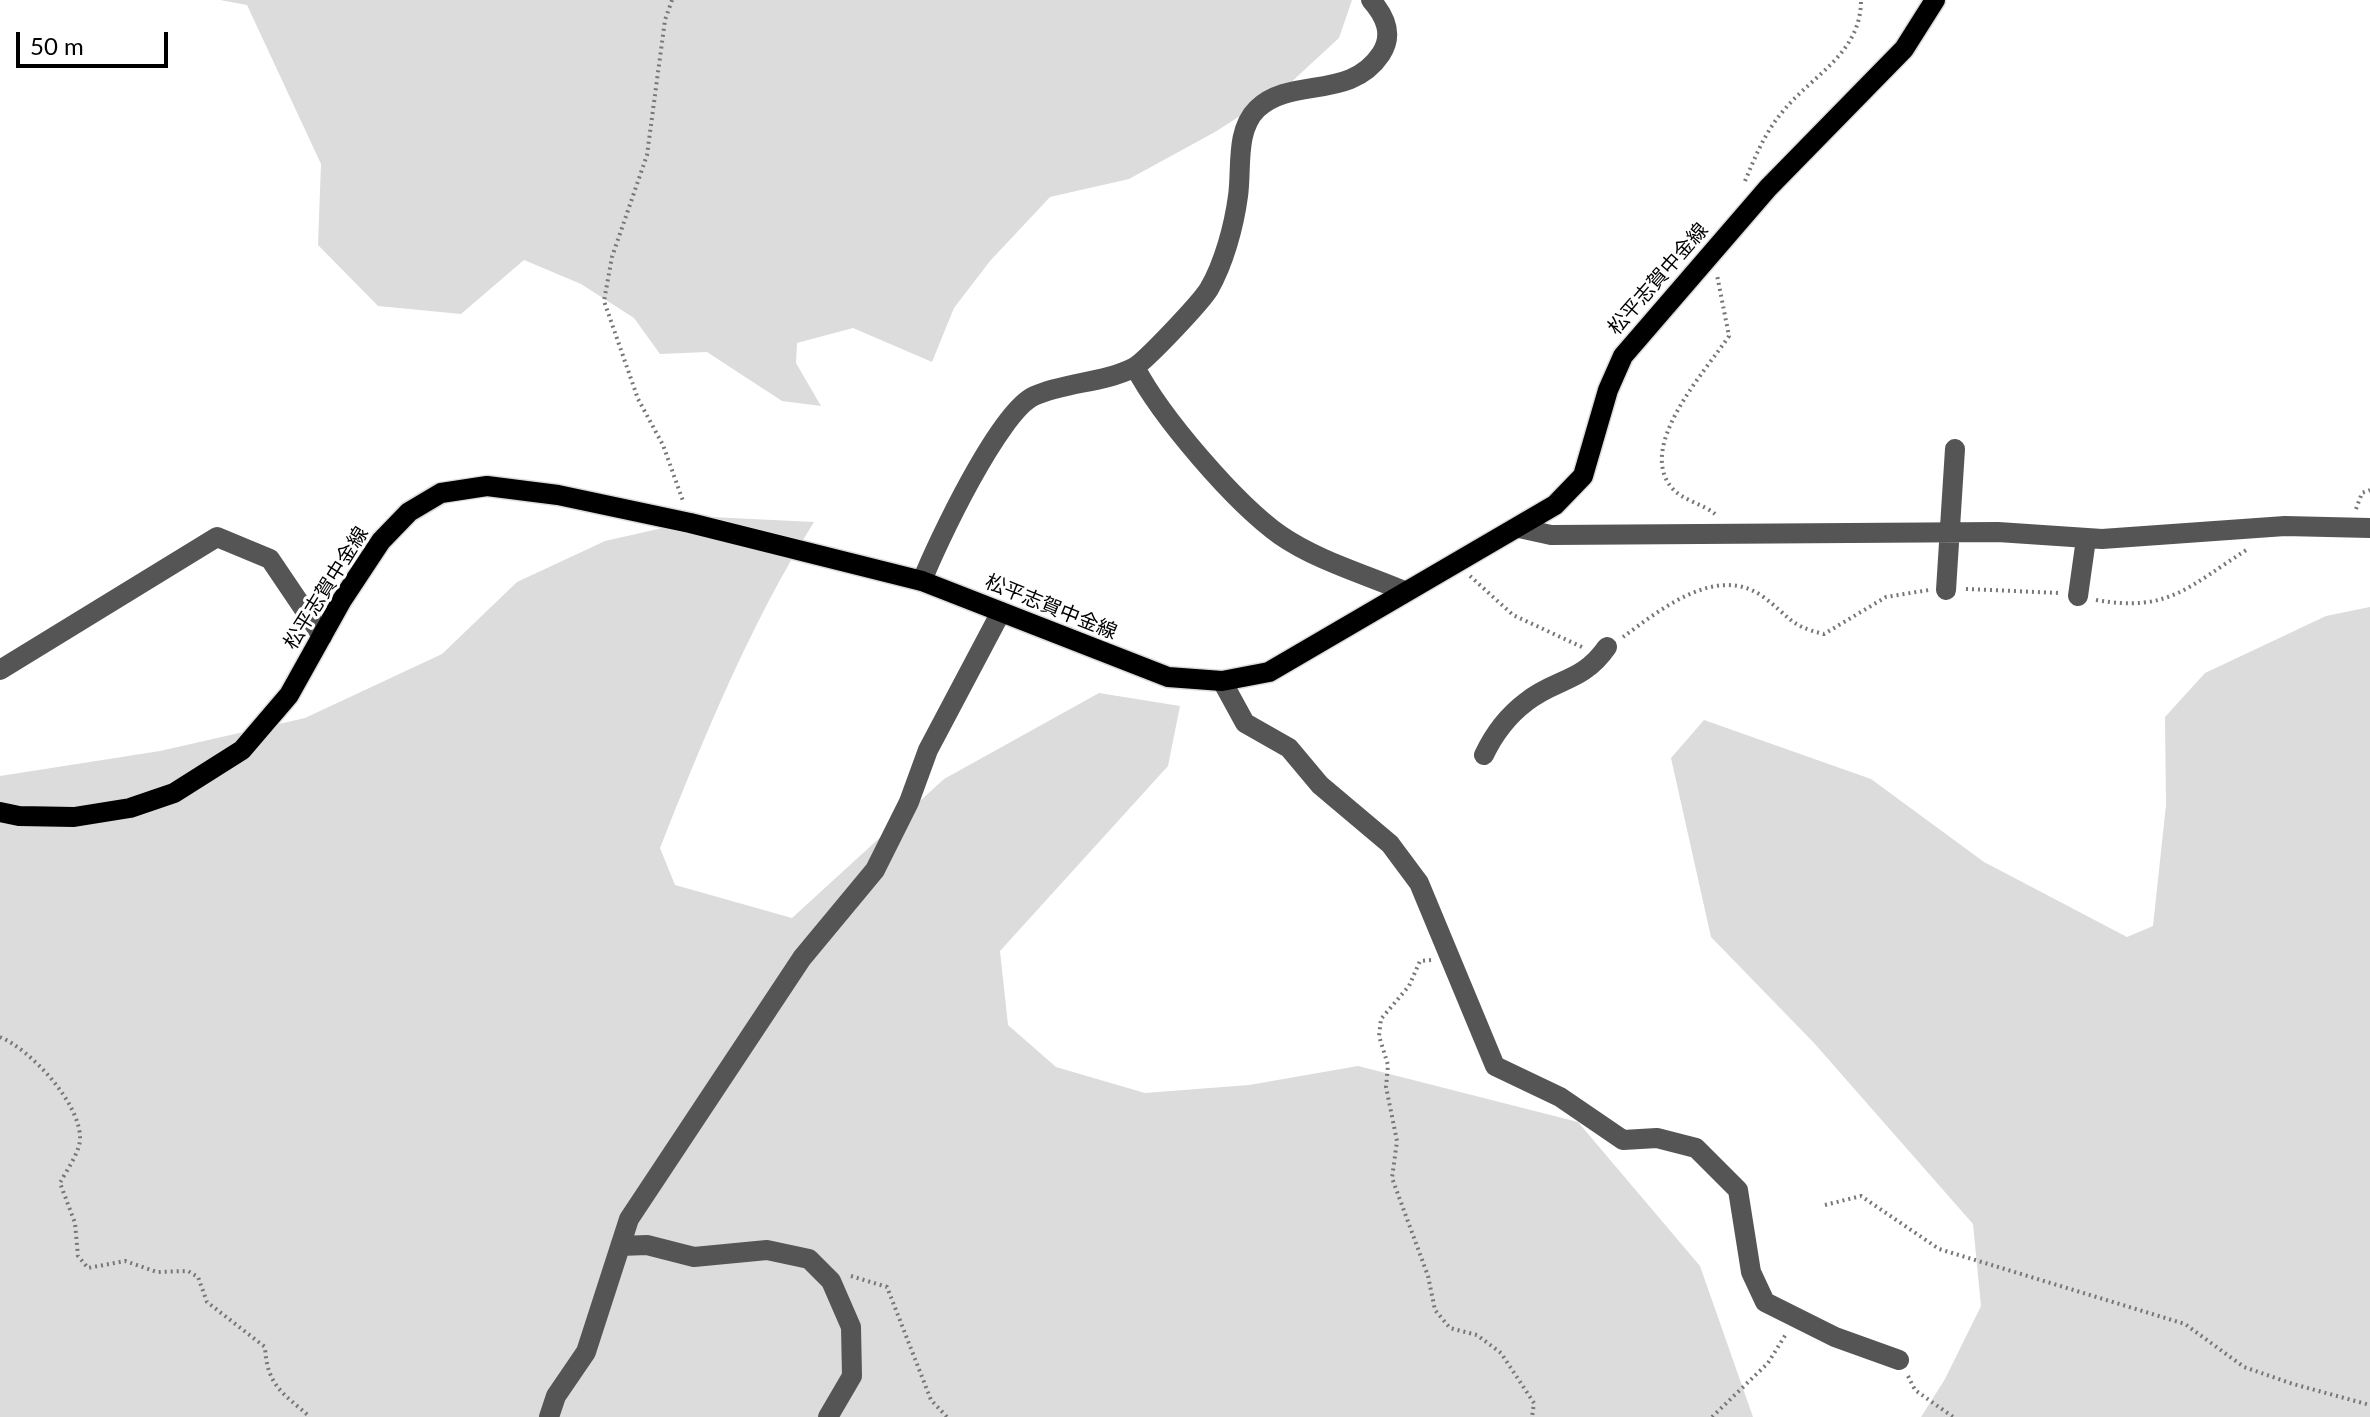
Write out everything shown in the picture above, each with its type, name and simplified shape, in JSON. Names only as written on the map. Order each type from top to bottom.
[{"type":"main road","name":"松平志賀中金線","points":[[0,812],[19,816],[74,817],[130,808],[174,793],[242,750],[289,695],[381,541],[409,512],[441,493],[501,488],[558,495],[690,523],[922,581],[1168,677],[1222,681],[1269,672],[1555,505],[1583,476],[1608,390],[1623,356],[1768,188],[1904,49],[1935,0]]},
{"type":"street","points":[[922,581],[943,531],[996,438],[1031,397],[1135,367],[1209,290],[1238,198],[1243,136],[1257,109],[1283,96],[1359,77],[1370,70],[1384,50],[1388,36],[1385,16],[1371,0]]},
{"type":"street","points":[[1135,367],[1166,416],[1251,512],[1294,543],[1404,591]]},
{"type":"street","points":[[1946,590],[1955,449]]},
{"type":"street","points":[[1519,528],[1551,535],[1948,532],[2086,539],[2285,526],[2370,528]]},
{"type":"street","points":[[0,670],[217,537],[270,559],[322,636]]},
{"type":"street","points":[[2078,596],[2086,539]]},
{"type":"street","points":[[549,1417],[556,1396],[586,1352],[629,1219],[802,958],[875,870],[909,802],[928,750],[1001,612]]},
{"type":"street","points":[[1484,755],[1495,731],[1527,701],[1593,667],[1607,647]]},
{"type":"street","points":[[1222,681],[1245,723],[1289,748],[1320,785],[1390,844],[1419,883],[1495,1066],[1560,1097],[1623,1140],[1657,1138],[1696,1148],[1738,1190],[1751,1272],[1765,1302],[1835,1337],[1899,1360]]},
{"type":"street","points":[[620,1246],[647,1245],[694,1257],[767,1250],[809,1259],[831,1281],[851,1327],[852,1376],[828,1417]]},
{"type":"path","points":[[672,0],[665,20],[647,155],[612,257],[604,301],[638,399],[663,445],[690,523]]},
{"type":"path","points":[[1743,186],[1764,135],[1786,107],[1843,55],[1861,11],[1861,0]]},
{"type":"path","points":[[1713,253],[1729,336],[1664,432],[1662,470],[1673,490],[1713,512],[1723,534]]},
{"type":"path","points":[[1460,561],[1475,583],[1513,615],[1594,651],[1607,647],[1695,592],[1723,584],[1746,586],[1798,629],[1824,634],[1886,597],[1909,591],[2048,590],[2131,606],[2157,604],[2285,526]]},
{"type":"path","points":[[1449,957],[1420,961],[1409,986],[1381,1019],[1379,1036],[1388,1065],[1386,1087],[1397,1141],[1392,1178],[1428,1276],[1435,1310],[1450,1328],[1477,1335],[1501,1353],[1534,1403],[1532,1417]]},
{"type":"path","points":[[0,1037],[21,1046],[52,1081],[75,1116],[81,1140],[60,1183],[75,1223],[78,1256],[88,1268],[125,1261],[157,1272],[188,1271],[198,1277],[207,1302],[265,1347],[266,1369],[273,1385],[310,1417]]},
{"type":"path","points":[[1825,1205],[1861,1196],[1939,1249],[2185,1324],[2244,1367],[2370,1405]]},
{"type":"path","points":[[831,1281],[852,1276],[887,1287],[931,1400],[947,1417]]},
{"type":"path","points":[[1712,1417],[1768,1363],[1785,1335],[1791,1316]]},
{"type":"path","points":[[1899,1360],[1915,1390],[1953,1417]]},
{"type":"shaded area","points":[[220,0],[1352,0],[1339,38],[1288,85],[1215,132],[1129,179],[1050,197],[990,261],[954,308],[932,362],[853,328],[797,343],[796,363],[821,406],[782,401],[707,352],[660,354],[634,318],[581,284],[524,260],[461,314],[378,306],[318,245],[321,164],[247,5]]},
{"type":"shaded area","points":[[711,517],[814,522],[749,641],[711,723],[660,848],[675,885],[792,918],[944,779],[1099,693],[1180,706],[1168,766],[1000,951],[1008,1025],[1056,1067],[1145,1093],[1249,1085],[1358,1066],[1578,1122],[1700,1266],[1753,1417],[0,1417],[0,776],[160,751],[305,718],[442,654],[517,582],[605,541]]},
{"type":"shaded area","points":[[2370,607],[2370,1417],[1921,1417],[1945,1379],[1981,1306],[1973,1224],[1814,1043],[1711,937],[1671,758],[1704,720],[1871,779],[1984,862],[2127,937],[2153,926],[2166,805],[2165,717],[2205,673],[2326,616]]}]
